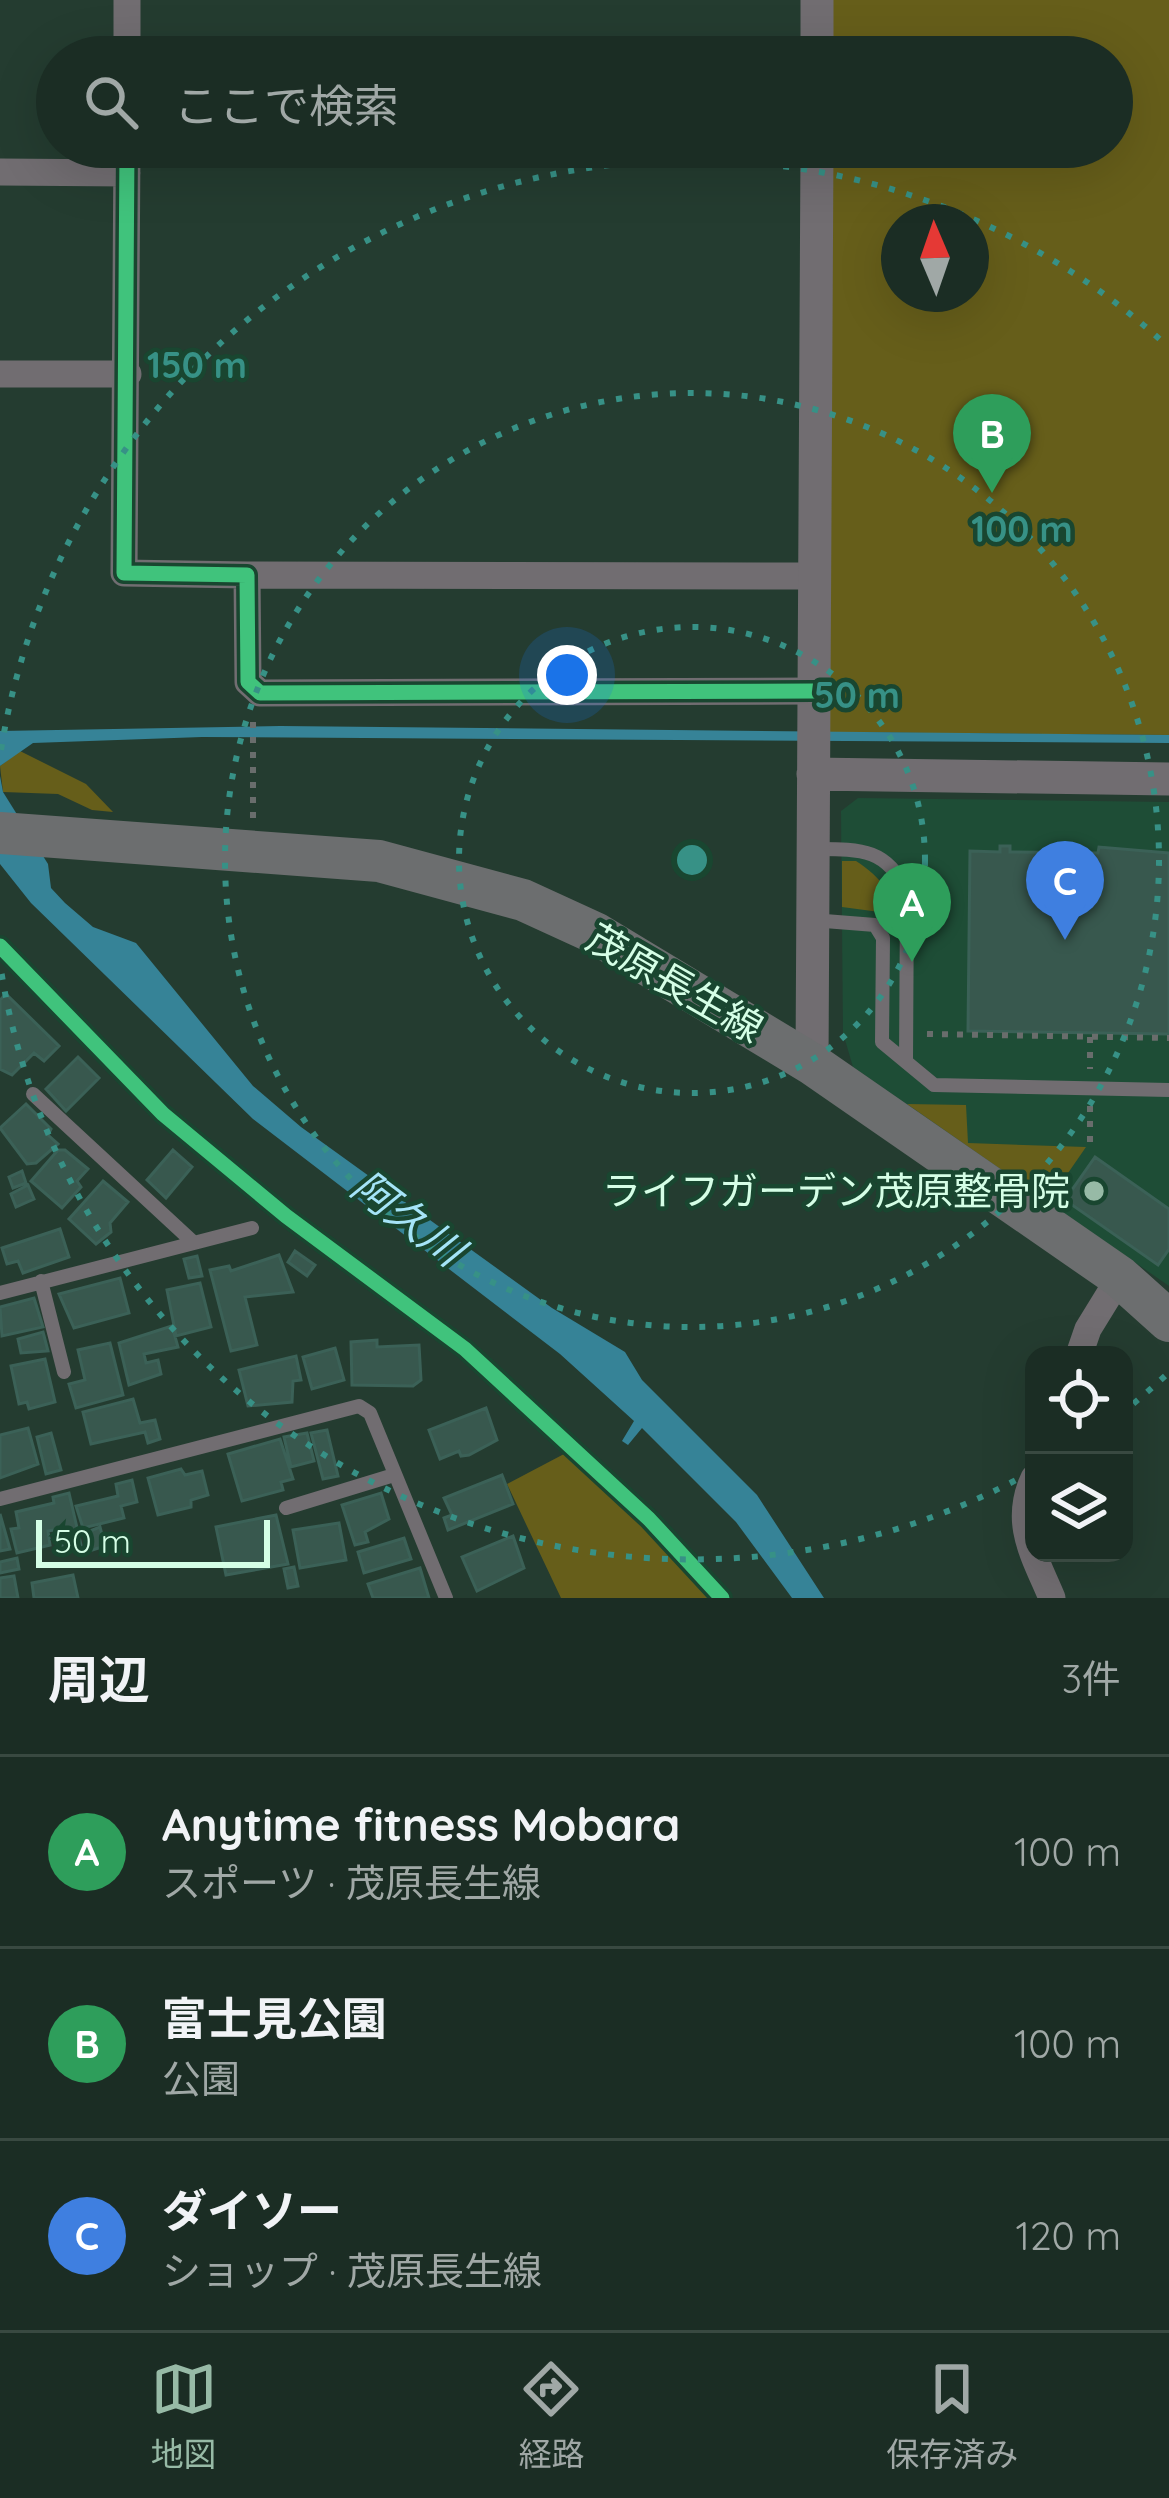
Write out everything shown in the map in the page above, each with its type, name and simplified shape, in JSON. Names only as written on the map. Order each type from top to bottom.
[{"type":"main road","name":"茂原長生線","points":[[0,833],[379,861],[484,886],[595,933],[812,1064],[1120,1277],[1169,1321]]},
{"type":"street","points":[[128,0],[128,36]]},
{"type":"street","points":[[817,0],[817,36]]},
{"type":"street","points":[[0,172],[43,168]]},
{"type":"street","points":[[128,168],[124,573],[815,576]]},
{"type":"street","points":[[812,1064],[817,168]]},
{"type":"street","points":[[0,374],[128,374]]},
{"type":"street","points":[[247,575],[248,682],[260,693],[814,691]]},
{"type":"street","points":[[813,775],[1169,779]]},
{"type":"street","points":[[1082,1346],[1120,1277]]},
{"type":"street","points":[[1025,1501],[1025,1532]]},
{"type":"street","points":[[1037,1562],[1052,1598]]},
{"type":"lane","points":[[813,849],[874,851],[896,868],[907,893],[906,1062]]},
{"type":"lane","points":[[812,920],[875,925],[883,938],[882,1042],[934,1085],[1169,1090]]},
{"type":"lane","points":[[33,1094],[194,1243]]},
{"type":"lane","points":[[0,1293],[252,1228]]},
{"type":"lane","points":[[41,1281],[64,1372]]},
{"type":"lane","points":[[0,1499],[351,1406],[370,1413],[446,1598]]},
{"type":"lane","points":[[286,1508],[394,1475]]},
{"type":"path","points":[[252,827],[253,718]]},
{"type":"path","points":[[914,1034],[1169,1038]]},
{"type":"shaded area","points":[[817,0],[1169,0],[1169,735],[814,732],[817,168],[1133,168],[1133,36],[817,36]]},
{"type":"shaded area","points":[[20,751],[86,784],[113,812],[92,810],[58,794],[3,792],[0,766]]},
{"type":"shaded area","points":[[858,798],[1169,802],[1169,1286],[853,1067],[843,1033],[841,811]]},
{"type":"shaded area","points":[[842,861],[856,861],[880,882],[891,898],[896,929],[887,913],[842,907]]},
{"type":"shaded area","points":[[907,1104],[966,1105],[968,1143],[1086,1147],[1048,1202]]},
{"type":"shaded area","points":[[564,1454],[642,1522],[712,1598],[561,1598],[507,1484]]},
{"type":"water","points":[[280,726],[1169,735],[1169,743],[202,737],[33,743],[0,766],[0,731]]},
{"type":"water","name":"阿久川","points":[[0,776],[3,792],[48,864],[51,888],[65,903],[93,927],[136,943],[253,1086],[301,1127],[552,1308],[625,1352],[642,1380],[757,1495],[824,1598],[792,1598],[736,1522],[642,1428],[628,1445],[622,1441],[634,1421],[560,1354],[253,1119],[31,903],[0,864]]},
{"type":"building","points":[[1000,846],[1010,846],[1010,852],[1098,853],[1099,847],[1169,853],[1169,1034],[968,1031],[970,851],[1000,852]]},
{"type":"building","points":[[6,994],[59,1046],[44,1061],[34,1053],[12,1075],[0,1069],[0,1000]]},
{"type":"building","points":[[78,1057],[99,1078],[66,1111],[46,1089]]},
{"type":"building","points":[[26,1104],[51,1129],[48,1135],[58,1144],[36,1163],[27,1164],[0,1128]]},
{"type":"building","points":[[58,1150],[65,1150],[88,1169],[77,1181],[81,1187],[62,1208],[31,1181]]},
{"type":"building","points":[[173,1150],[192,1167],[166,1198],[147,1180]]},
{"type":"building","points":[[1095,1157],[1169,1209],[1169,1249],[1158,1265],[1065,1200]]},
{"type":"building","points":[[22,1171],[26,1183],[13,1188],[9,1177]]},
{"type":"building","points":[[103,1181],[128,1202],[110,1223],[111,1232],[96,1244],[69,1219]]},
{"type":"building","points":[[28,1185],[34,1199],[16,1207],[11,1194]]},
{"type":"building","points":[[60,1229],[69,1257],[23,1273],[18,1261],[7,1264],[2,1248]]},
{"type":"building","points":[[295,1251],[315,1265],[307,1276],[288,1262]]},
{"type":"building","points":[[279,1255],[293,1292],[245,1297],[257,1345],[231,1351],[210,1270],[229,1266],[231,1271]]},
{"type":"building","points":[[197,1256],[202,1276],[189,1278],[184,1259]]},
{"type":"building","points":[[120,1278],[129,1313],[74,1328],[59,1294]]},
{"type":"building","points":[[200,1283],[211,1327],[176,1336],[167,1290]]},
{"type":"building","points":[[34,1298],[43,1327],[2,1336],[0,1307]]},
{"type":"building","points":[[172,1326],[178,1347],[144,1354],[146,1363],[158,1360],[161,1374],[129,1385],[119,1343]]},
{"type":"building","points":[[43,1332],[48,1351],[21,1353],[18,1339]]},
{"type":"building","points":[[377,1340],[377,1347],[419,1345],[421,1380],[413,1386],[352,1385],[351,1342]]},
{"type":"building","points":[[110,1343],[123,1395],[76,1408],[69,1384],[85,1380],[78,1350]]},
{"type":"building","points":[[335,1348],[344,1380],[312,1389],[303,1357]]},
{"type":"building","points":[[296,1356],[301,1380],[293,1381],[292,1402],[248,1406],[239,1370]]},
{"type":"building","points":[[45,1359],[55,1402],[29,1409],[27,1402],[19,1404],[11,1366]]},
{"type":"building","points":[[133,1399],[140,1423],[155,1420],[160,1439],[148,1443],[145,1432],[91,1444],[83,1412]]},
{"type":"building","points":[[486,1408],[497,1440],[469,1455],[461,1456],[459,1451],[440,1459],[429,1430]]},
{"type":"building","points":[[28,1428],[38,1464],[0,1478],[0,1435]]},
{"type":"building","points":[[327,1430],[338,1476],[323,1479],[311,1433]]},
{"type":"building","points":[[51,1433],[61,1470],[46,1474],[37,1437]]},
{"type":"building","points":[[307,1433],[314,1461],[291,1467],[284,1437]]},
{"type":"building","points":[[280,1439],[293,1479],[281,1482],[283,1490],[242,1501],[228,1454]]},
{"type":"building","points":[[181,1469],[185,1475],[202,1471],[208,1495],[191,1500],[191,1507],[158,1515],[148,1478]]},
{"type":"building","points":[[502,1475],[513,1504],[448,1530],[444,1518],[452,1515],[444,1498]]},
{"type":"building","points":[[132,1480],[137,1502],[121,1506],[124,1518],[83,1528],[76,1506],[118,1496],[116,1484]]},
{"type":"building","points":[[69,1493],[81,1545],[63,1549],[59,1529],[48,1531],[50,1545],[17,1553],[11,1529],[19,1528],[16,1512],[54,1503],[53,1497]]},
{"type":"building","points":[[381,1493],[389,1519],[365,1532],[368,1542],[355,1545],[342,1505]]},
{"type":"building","points":[[0,1514],[10,1549],[0,1551]]},
{"type":"building","points":[[276,1515],[288,1564],[226,1575],[216,1527]]},
{"type":"building","points":[[339,1523],[346,1560],[300,1568],[293,1530]]},
{"type":"building","points":[[100,1527],[105,1546],[89,1551],[85,1533]]},
{"type":"building","points":[[513,1536],[524,1568],[477,1591],[462,1557]]},
{"type":"building","points":[[404,1538],[411,1559],[364,1573],[358,1552]]},
{"type":"building","points":[[17,1558],[19,1569],[0,1573],[0,1562]]},
{"type":"building","points":[[294,1567],[298,1586],[288,1588],[284,1569]]},
{"type":"building","points":[[420,1568],[429,1598],[373,1598],[368,1584]]},
{"type":"building","points":[[73,1575],[78,1598],[34,1598],[32,1583]]},
{"type":"building","points":[[14,1576],[18,1598],[0,1598],[0,1578]]},
{"type":"cycle path","points":[[127,168],[124,573],[247,575],[248,682],[260,693],[814,691]]},
{"type":"cycle path","points":[[0,946],[163,1114],[286,1216],[465,1349],[649,1519],[722,1598]]},
{"type":"place","name":"富士見公園","points":[[992,493]]},
{"type":"place","name":"ダイソー","points":[[1065,940]]},
{"type":"place","name":"Anytime fitness Mobara","points":[[912,962]]},
{"type":"place","name":"ライフガーデン茂原整骨院","points":[[1094,1191]]}]
